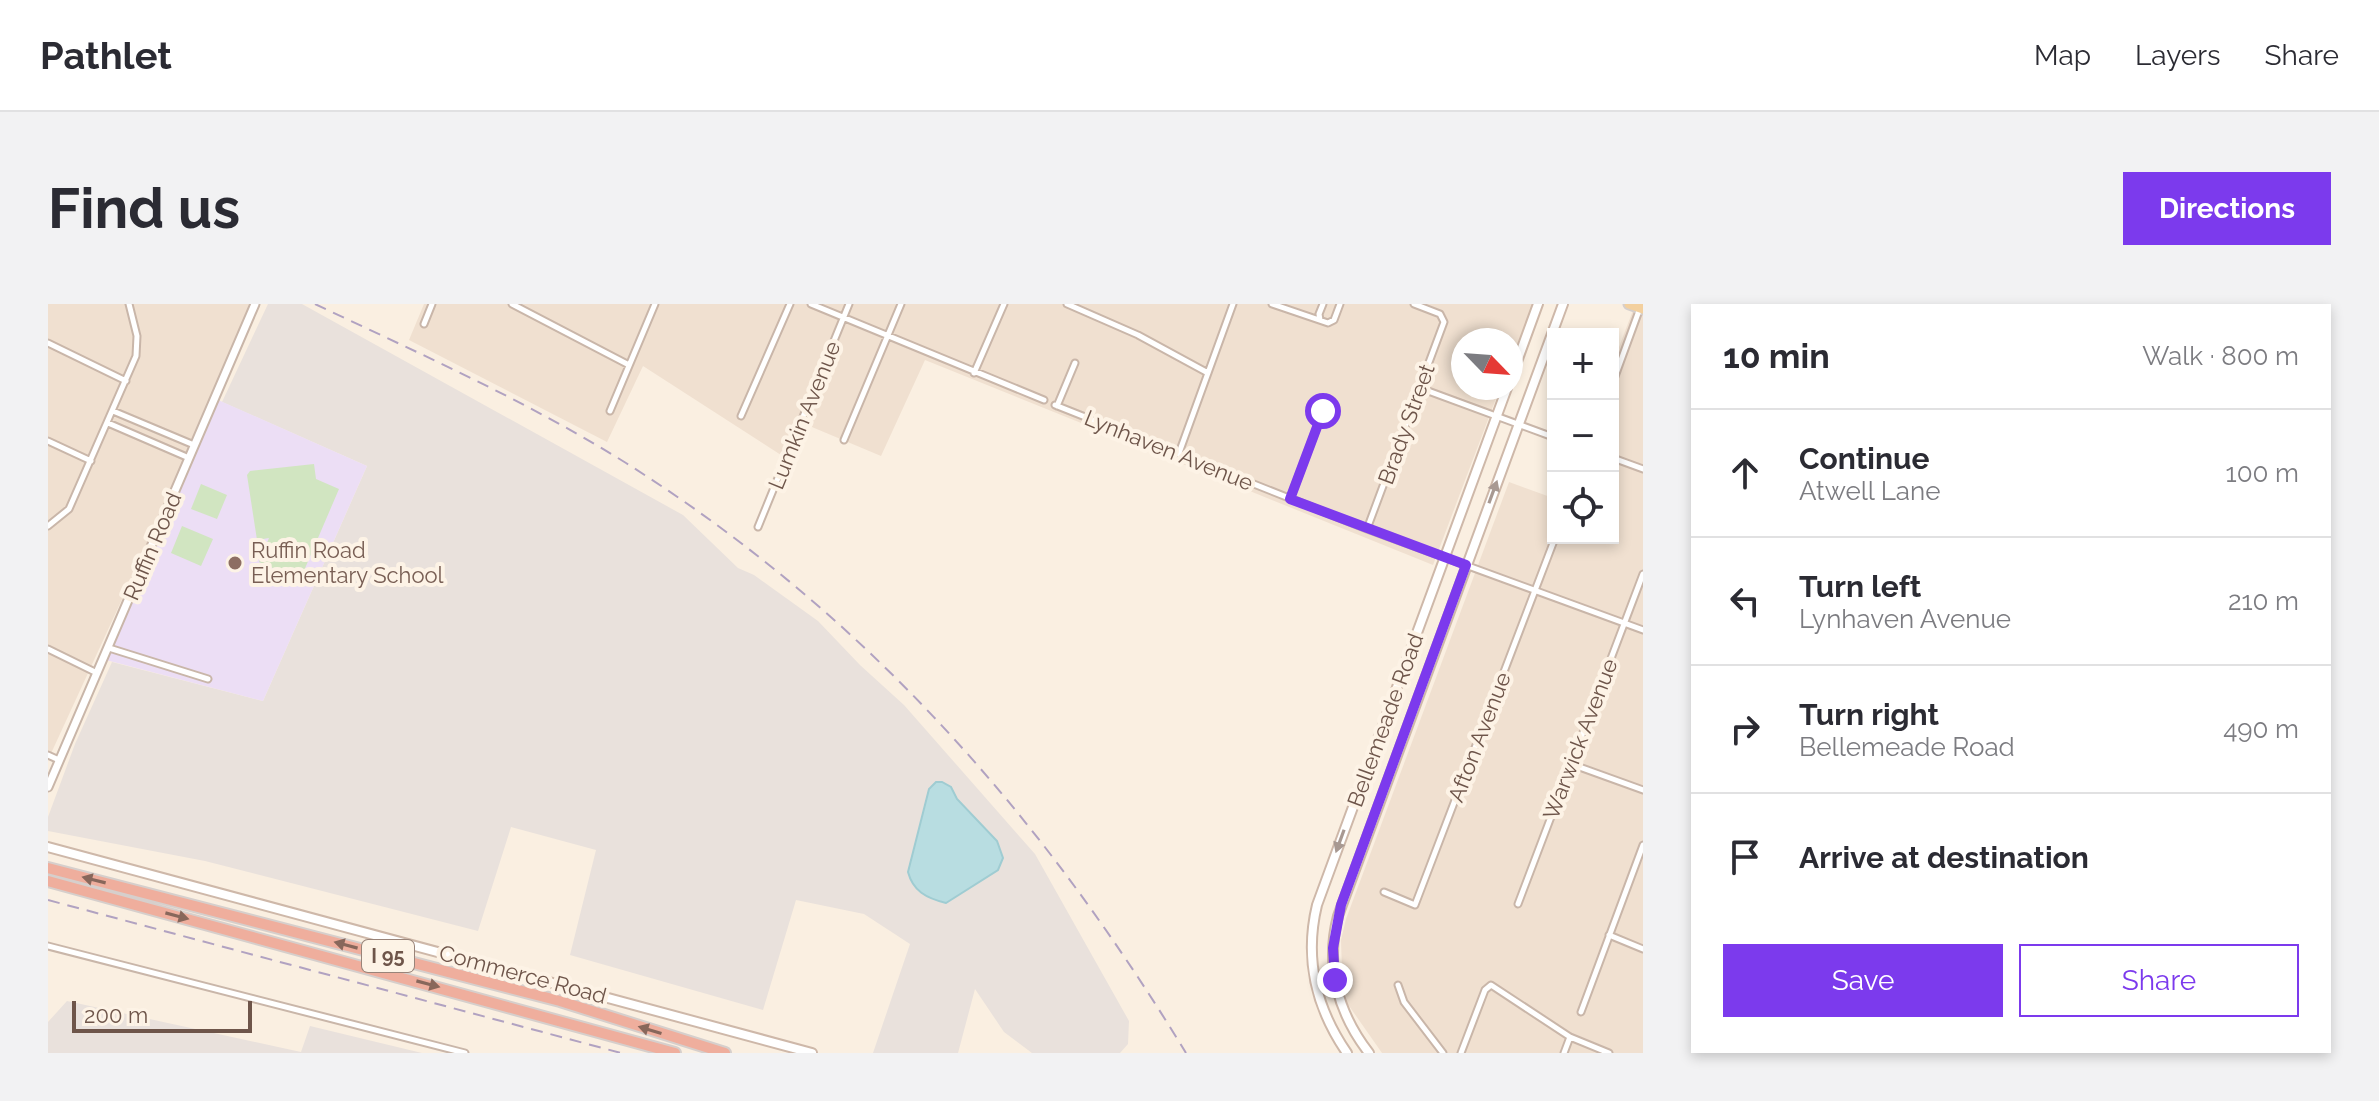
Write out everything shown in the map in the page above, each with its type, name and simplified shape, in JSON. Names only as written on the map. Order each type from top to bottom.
[{"type":"highway","name":"I 95","points":[[48,868],[560,1001],[725,1053]]},
{"type":"highway","name":"I 95","points":[[48,881],[675,1053]]},
{"type":"main road","points":[[1523,345],[1538,304]]},
{"type":"main road","name":"Bellemeade Road","points":[[1369,1053],[1349,1022],[1337,991],[1332,959],[1335,926],[1563,304]]},
{"type":"main road","points":[[1629,304],[1642,307]]},
{"type":"main road","name":"Bellemeade Road","points":[[1347,1053],[1329,1024],[1315,982],[1311,944],[1315,916],[1503,400]]},
{"type":"main road","name":"Commerce Road","points":[[48,849],[794,1053]]},
{"type":"main road","name":"Commerce Road","points":[[48,849],[812,1053]]},
{"type":"street","points":[[48,526],[69,509],[136,356],[137,336],[129,304]]},
{"type":"street","name":"Ruffin Road","points":[[48,787],[255,304]]},
{"type":"street","points":[[424,324],[432,304]]},
{"type":"street","points":[[512,304],[629,365]]},
{"type":"street","points":[[610,411],[655,304]]},
{"type":"street","points":[[741,416],[790,304]]},
{"type":"street","points":[[811,304],[1044,400]]},
{"type":"street","name":"Lumkin Avenue","points":[[758,527],[849,304]]},
{"type":"street","points":[[844,440],[901,304]]},
{"type":"street","points":[[974,373],[1004,304]]},
{"type":"street","points":[[1067,304],[1148,340],[1208,373]]},
{"type":"street","points":[[1179,453],[1233,304]]},
{"type":"street","points":[[1272,304],[1331,322],[1340,304]]},
{"type":"street","points":[[1320,320],[1323,304]]},
{"type":"street","name":"Brady Street","points":[[1367,529],[1443,326],[1443,318],[1436,312],[1414,304]]},
{"type":"street","points":[[1619,366],[1642,307]]},
{"type":"street","points":[[48,343],[126,381]]},
{"type":"street","name":"Lynhaven Avenue","points":[[1075,363],[1056,405],[1367,529],[1643,630]]},
{"type":"street","points":[[1420,388],[1547,435]]},
{"type":"street","points":[[113,411],[194,445]]},
{"type":"street","points":[[1290,499],[1323,411]]},
{"type":"street","points":[[108,423],[189,458]]},
{"type":"street","points":[[48,441],[91,461]]},
{"type":"street","points":[[1619,460],[1643,469]]},
{"type":"street","name":"Afton Avenue","points":[[1384,892],[1415,905],[1553,544]]},
{"type":"street","name":"Warwick Avenue","points":[[1518,904],[1643,574]]},
{"type":"street","points":[[109,648],[208,679]]},
{"type":"street","points":[[48,649],[97,673]]},
{"type":"street","points":[[48,755],[59,760]]},
{"type":"street","points":[[1571,764],[1643,790]]},
{"type":"street","points":[[1581,1012],[1643,845]]},
{"type":"street","points":[[1609,935],[1643,949]]},
{"type":"street","points":[[48,946],[465,1053]]},
{"type":"street","points":[[1398,985],[1404,1002],[1443,1053]]},
{"type":"street","points":[[1461,1053],[1485,990],[1491,985],[1570,1037],[1609,1053]]},
{"type":"street","points":[[1564,1053],[1570,1037]]},
{"type":"shaded area","points":[[48,304],[258,304],[48,760]]},
{"type":"shaded area","points":[[268,304],[302,304],[683,515],[738,568],[754,575],[818,621],[904,705],[1035,854],[1129,1021],[1128,1044],[1120,1053],[1032,1053],[1004,1032],[975,989],[958,1053],[873,1053],[910,944],[864,914],[796,900],[763,1010],[570,955],[596,850],[511,827],[478,931],[205,861],[48,831],[48,817],[75,744],[112,662],[263,701],[367,466],[222,402]]},
{"type":"shaded area","points":[[424,304],[1533,304],[1523,329],[1451,328],[1451,400],[1495,400],[1433,565],[925,360],[881,456],[800,422],[781,455],[643,366],[607,442],[409,340]]},
{"type":"shaded area","points":[[1635,305],[1643,308],[1643,1053],[1382,1053],[1347,1003],[1341,940],[1346,919],[1509,482],[1547,496],[1547,544],[1619,544],[1619,347]]},
{"type":"shaded area","name":"Ruffin Road Elementary School","points":[[216,399],[367,466],[263,701],[106,660]]},
{"type":"shaded area","points":[[67,1001],[301,1052],[310,1026],[422,1053],[48,1053],[48,1022]]},
{"type":"green space","points":[[314,464],[316,479],[339,489],[300,580],[259,562],[269,538],[257,540],[247,475],[250,471]]},
{"type":"green space","points":[[201,484],[227,495],[217,519],[191,509]]},
{"type":"green space","points":[[182,526],[213,539],[201,566],[171,553]]},
{"type":"water","points":[[936,782],[951,787],[957,799],[997,841],[1003,858],[998,870],[946,903],[921,893],[908,872],[929,789]]},
{"type":"railway","points":[[315,304],[473,379],[589,440],[713,522],[794,585],[870,653],[941,725],[1007,800],[1130,965],[1186,1053]]},
{"type":"railway","points":[[48,900],[621,1053]]},
{"type":"place","name":"Ruffin Road Elementary School","points":[[235,563]]},
{"type":"route","points":[[1323,411],[1290,499],[1466,565],[1341,905],[1335,926],[1332,959],[1335,980]]}]
